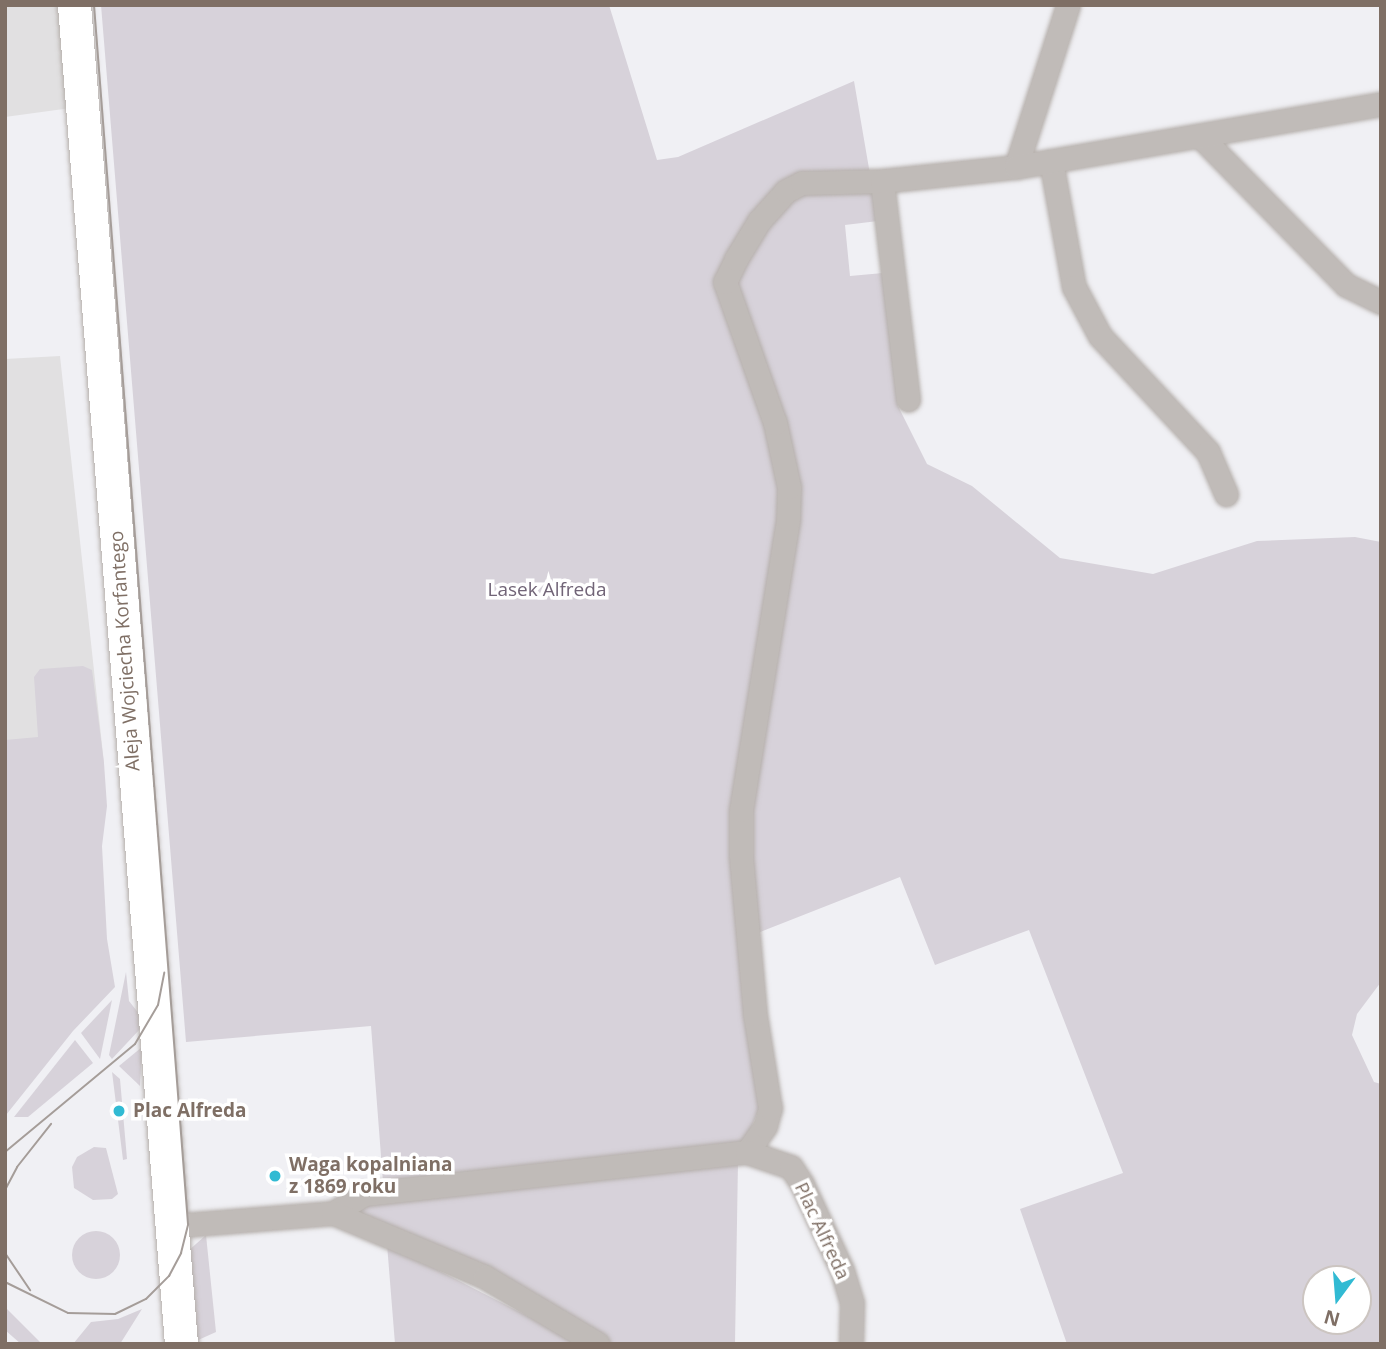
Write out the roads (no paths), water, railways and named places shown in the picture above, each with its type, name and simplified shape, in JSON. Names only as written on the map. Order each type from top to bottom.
[{"type":"main road","name":"Aleja Wojciecha Korfantego","points":[[74,5],[175,1297],[181,1344]]},
{"type":"main road","name":"Aleja Wojciecha Korfantego","points":[[155,1344],[175,1297]]},
{"type":"street","points":[[1016,167],[1068,5]]},
{"type":"street","points":[[747,1152],[770,1108],[755,1014],[741,856],[741,810],[788,519],[789,487],[775,423],[725,282],[759,221],[786,191],[802,183],[882,181],[1016,167],[1381,102]]},
{"type":"street","points":[[1200,136],[1346,285],[1381,302]]},
{"type":"street","points":[[1051,161],[1074,287],[1100,336],[1208,452],[1226,494]]},
{"type":"street","points":[[882,181],[908,399]]},
{"type":"street","name":"Plac Alfreda","points":[[171,1226],[333,1213],[365,1194],[747,1152],[790,1167],[802,1184],[842,1270],[852,1303],[851,1344]]},
{"type":"street","name":"Plac Alfreda","points":[[333,1213],[485,1277],[598,1344]]},
{"type":"tram line","points":[[5,1282],[68,1313],[115,1314],[146,1299],[169,1276],[181,1253],[188,1224],[94,5]]},
{"type":"tram line","points":[[5,1152],[135,1044],[158,1005],[164,973]]},
{"type":"tram line","points":[[5,1190],[17,1167],[51,1124]]},
{"type":"tram line","points":[[5,1253],[30,1290]]},
{"type":"place","name":"Plac Alfreda","points":[[119,1111]]},
{"type":"place","name":"Waga kopalniana z 1869 roku","points":[[275,1176]]},
{"type":"park label","name":"Lasek Alfreda","points":[[547,590]]}]
